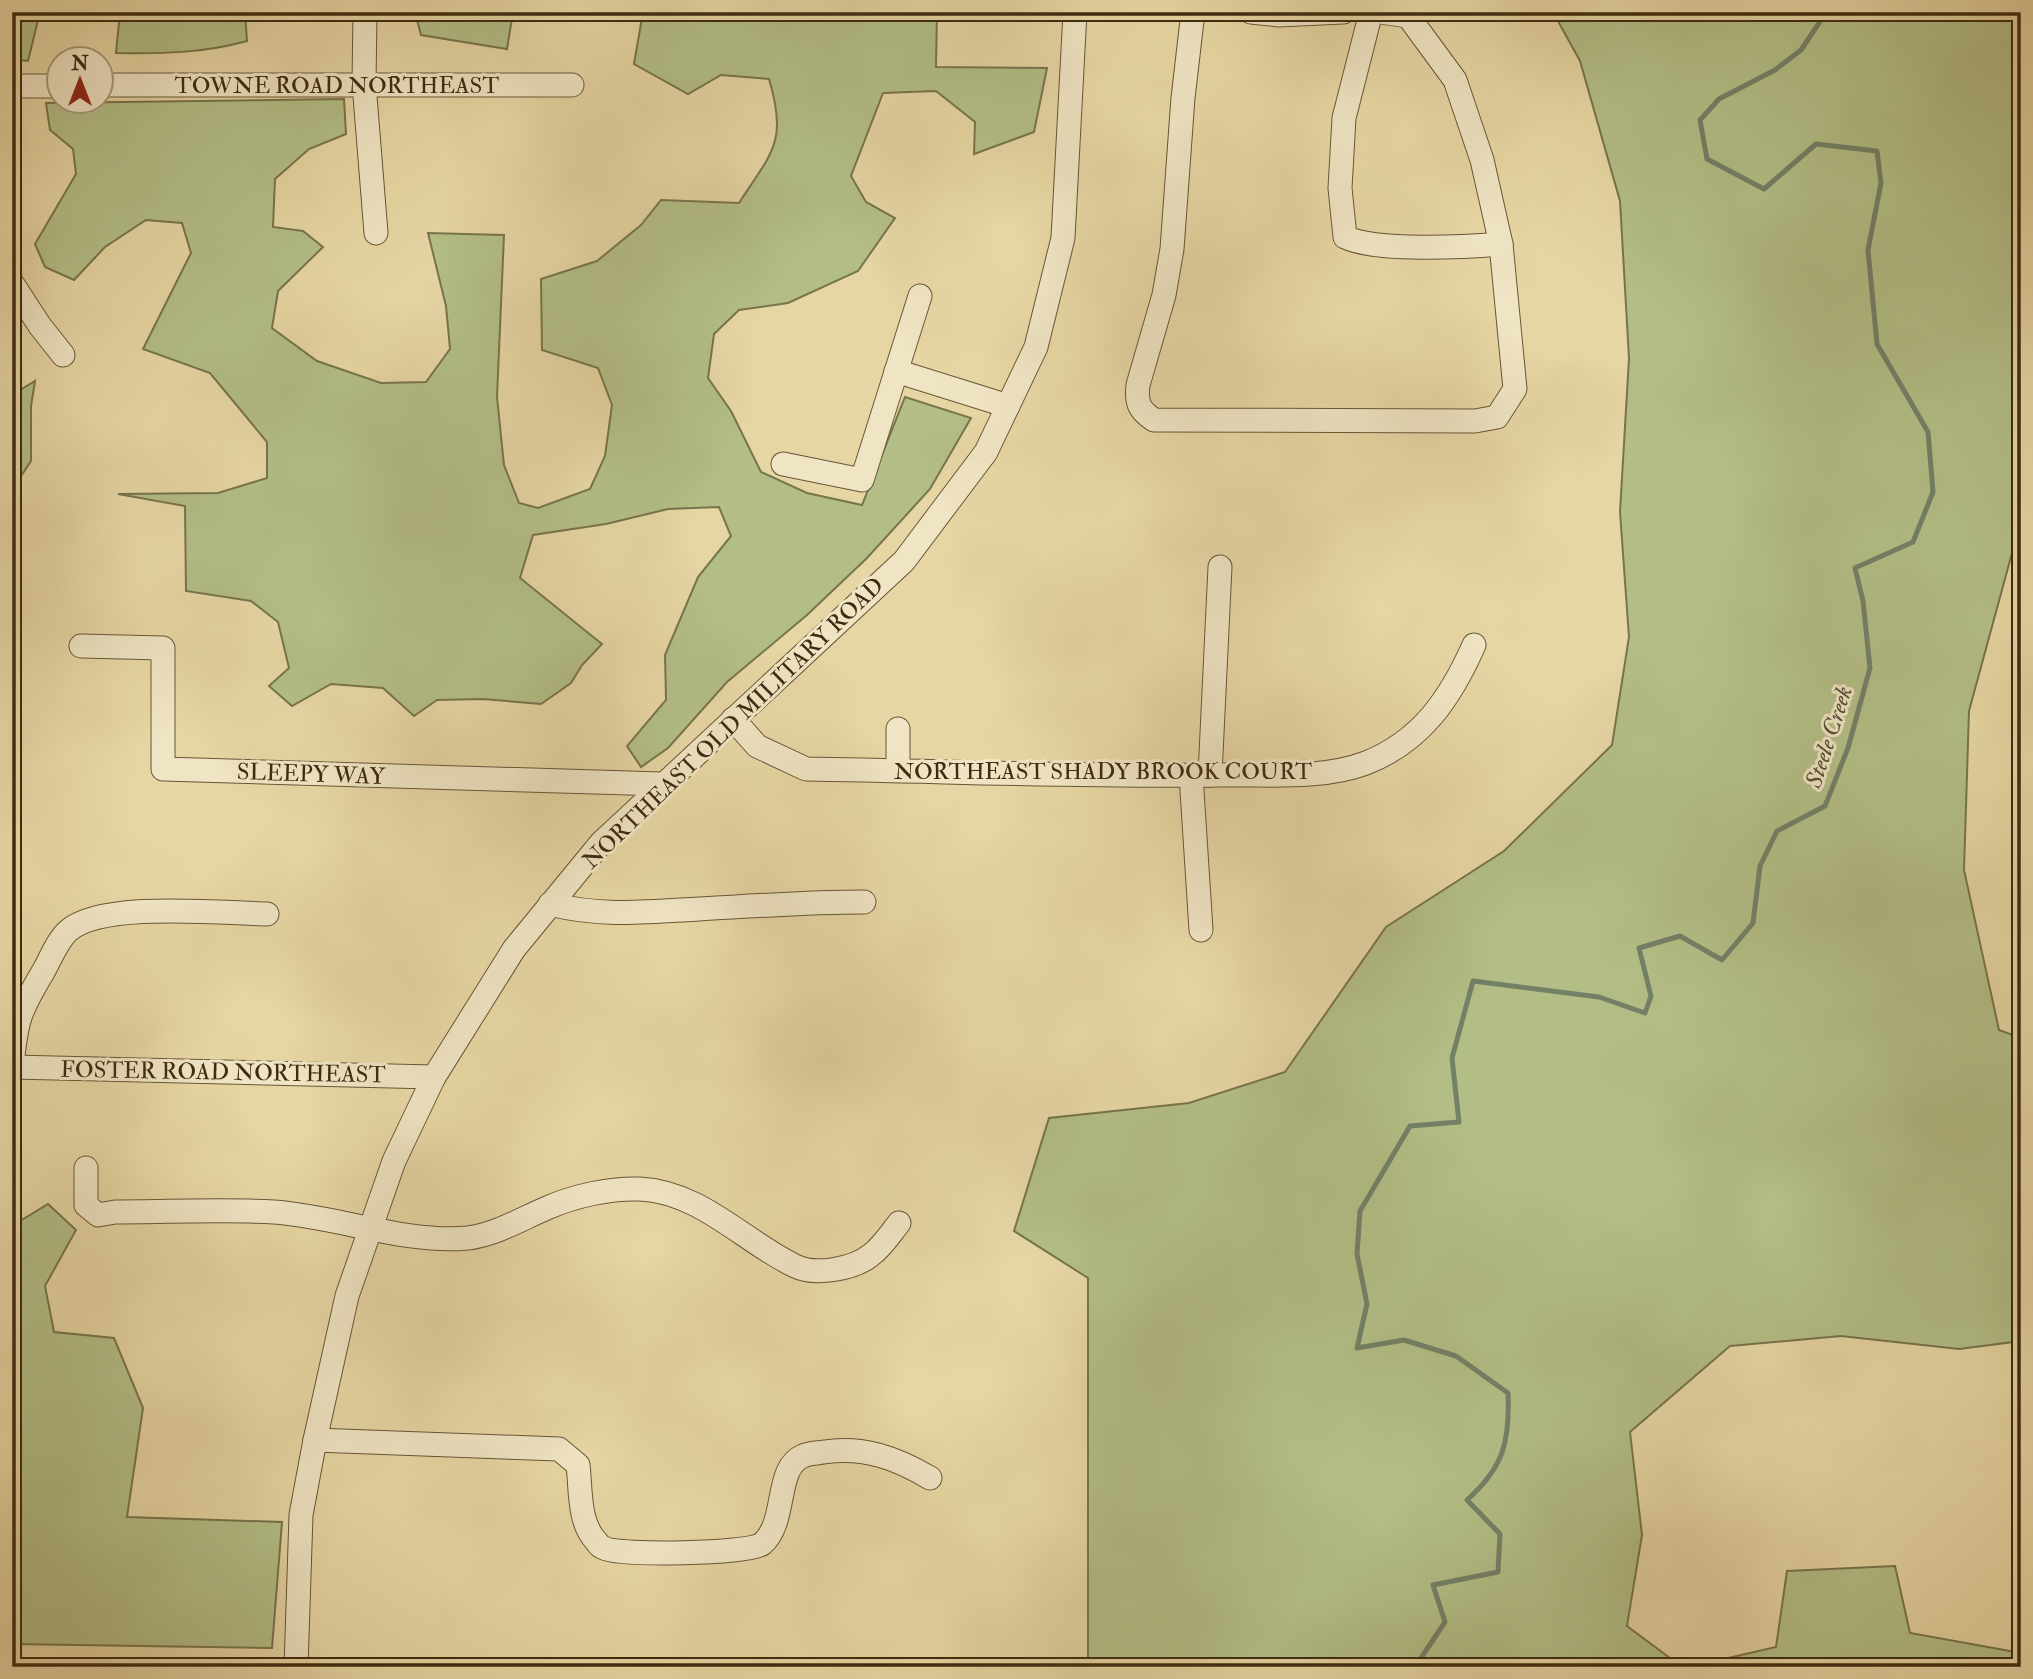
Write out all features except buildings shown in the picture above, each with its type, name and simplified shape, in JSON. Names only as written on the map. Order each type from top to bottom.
[{"type":"street","points":[[365,12],[364,83],[376,233]]},
{"type":"street","name":"NORTHEAST OLD MILITARY ROAD","points":[[296,1667],[301,1515],[315,1440],[347,1296],[394,1161],[434,1077],[514,949],[550,904],[601,843],[904,561],[986,452],[1036,347],[1063,239],[1075,12]]},
{"type":"street","points":[[1193,12],[1183,98],[1172,249],[1164,295],[1138,385],[1137,398],[1141,411],[1154,420],[1475,421],[1497,417],[1515,389],[1501,244],[1482,160],[1455,80],[1408,16],[1381,12]]},
{"type":"street","points":[[1251,12],[1279,15],[1342,12]]},
{"type":"street","points":[[1371,12],[1344,118],[1340,188],[1345,237],[1371,244],[1469,247],[1501,244]]},
{"type":"street","name":"TOWNE ROAD NORTHEAST","points":[[116,85],[572,85]]},
{"type":"street","points":[[12,86],[46,86]]},
{"type":"street","points":[[12,283],[40,326],[64,355]]},
{"type":"street","points":[[783,464],[862,480],[920,296]]},
{"type":"street","points":[[896,372],[1008,407]]},
{"type":"street","points":[[1202,930],[1201,775],[1220,567]]},
{"type":"street","name":"NORTHEAST SHADY BROOK COURT","points":[[733,719],[757,746],[806,769],[1201,775],[1318,773],[1366,763],[1399,744],[1435,716],[1459,678],[1474,645]]},
{"type":"street","name":"SLEEPY WAY","points":[[81,646],[163,648],[163,769],[662,784]]},
{"type":"street","points":[[898,729],[898,770]]},
{"type":"street","points":[[550,904],[585,913],[634,913],[817,902],[864,902]]},
{"type":"street","points":[[12,1067],[16,1021],[66,932],[84,920],[99,915],[150,912],[267,914]]},
{"type":"street","name":"FOSTER ROAD NORTHEAST","points":[[12,1067],[434,1077]]},
{"type":"street","points":[[86,1168],[86,1205],[98,1215],[115,1212],[275,1212],[440,1238],[470,1237],[514,1225],[548,1208],[579,1197],[641,1189],[674,1196],[705,1209],[797,1268],[820,1270],[846,1266],[871,1256],[900,1223]]},
{"type":"street","points":[[315,1440],[559,1449],[578,1465],[584,1524],[604,1549],[626,1551],[735,1552],[761,1545],[775,1527],[787,1471],[802,1456],[847,1449],[894,1457],[930,1478]]},
{"type":"green space","points":[[12,12],[40,12],[28,61],[12,59]]},
{"type":"green space","points":[[120,12],[245,12],[247,41],[182,52],[116,53]]},
{"type":"green space","points":[[415,12],[513,12],[507,49],[421,35]]},
{"type":"green space","points":[[643,12],[937,12],[936,67],[1047,68],[1034,132],[974,154],[975,122],[936,91],[883,93],[851,176],[866,202],[895,218],[858,271],[788,303],[739,310],[714,334],[708,378],[731,411],[761,472],[807,493],[862,505],[905,397],[971,418],[930,489],[867,558],[807,615],[727,682],[668,748],[641,767],[627,746],[666,700],[665,655],[698,577],[731,536],[719,507],[668,509],[606,524],[533,535],[520,578],[602,644],[582,665],[571,683],[541,704],[483,699],[437,700],[414,716],[383,688],[331,684],[292,706],[269,686],[289,668],[278,622],[251,601],[186,591],[185,506],[118,494],[218,493],[267,478],[267,442],[210,373],[143,349],[191,253],[182,223],[146,220],[105,247],[74,280],[45,267],[35,244],[76,174],[73,149],[50,130],[48,116],[116,116],[116,102],[344,99],[346,134],[309,149],[275,179],[273,227],[303,231],[323,247],[278,291],[272,328],[317,361],[381,383],[426,382],[450,349],[446,306],[428,233],[504,235],[497,397],[504,465],[519,503],[538,508],[590,489],[605,456],[612,405],[598,368],[542,350],[541,279],[597,261],[641,225],[661,200],[739,203],[774,146],[777,118],[769,79],[721,75],[688,94],[634,64]]},
{"type":"green space","points":[[1553,12],[2021,12],[2021,520],[1969,711],[1964,870],[1999,1030],[2021,1038],[2021,1341],[1959,1349],[1841,1336],[1730,1346],[1630,1432],[1642,1535],[1627,1626],[1682,1667],[1088,1667],[1088,1278],[1014,1231],[1049,1118],[1189,1103],[1285,1072],[1386,927],[1504,851],[1612,745],[1629,637],[1620,512],[1629,358],[1620,201],[1580,61]]},
{"type":"green space","points":[[35,381],[31,406],[31,461],[16,484],[12,485],[12,395]]},
{"type":"green space","points":[[48,1204],[76,1230],[45,1286],[54,1332],[114,1338],[143,1408],[127,1517],[282,1522],[272,1648],[12,1644],[12,1226]]},
{"type":"green space","points":[[1895,1566],[1910,1633],[2021,1653],[2010,1667],[1689,1667],[1776,1647],[1787,1571]]},
{"type":"waterway","name":"Steele Creek","points":[[1415,1667],[1445,1622],[1433,1585],[1498,1572],[1500,1534],[1467,1500],[1489,1476],[1502,1452],[1508,1425],[1508,1393],[1456,1356],[1404,1340],[1357,1348],[1367,1304],[1357,1254],[1360,1211],[1410,1126],[1459,1122],[1452,1058],[1473,981],[1599,997],[1645,1013],[1651,996],[1639,948],[1680,936],[1722,960],[1753,923],[1760,866],[1777,831],[1825,806],[1848,748],[1870,668],[1863,601],[1855,568],[1913,542],[1933,492],[1928,432],[1877,344],[1868,250],[1881,183],[1877,151],[1816,144],[1764,189],[1707,159],[1700,120],[1719,99],[1775,70],[1801,50],[1821,20],[1815,12]]}]
